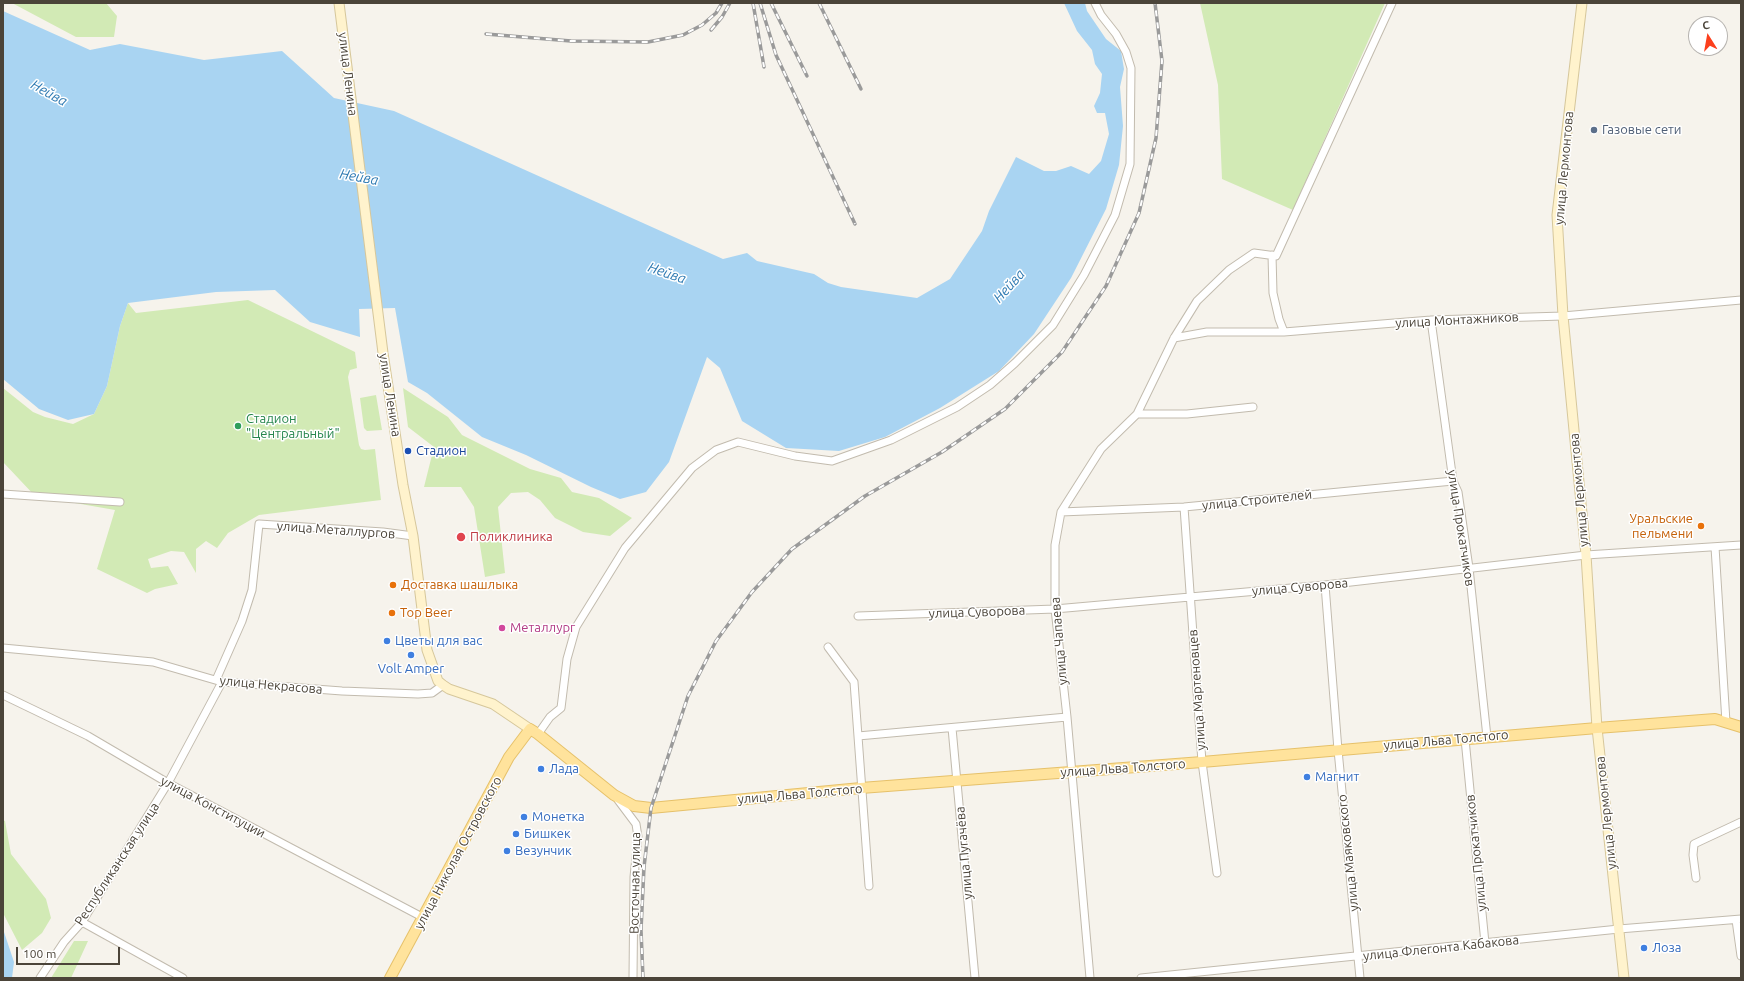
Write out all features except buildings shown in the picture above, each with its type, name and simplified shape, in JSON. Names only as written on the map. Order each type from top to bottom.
[{"type":"main road","name":"улица Льва Толстого","points":[[534,732],[614,795],[634,806],[651,808],[861,788],[957,782],[1202,762],[1465,738],[1715,719],[1741,727]]},
{"type":"main road","name":"улица Николая Островского","points":[[390,978],[424,918],[509,757],[534,732]]},
{"type":"street","name":"улица Ленина","points":[[339,3],[384,353],[403,485],[413,536],[427,650],[438,680],[443,685]]},
{"type":"street","points":[[443,685],[448,689],[493,704],[534,732],[561,708],[567,659],[576,627],[626,548],[692,468],[716,450],[738,442],[796,456],[832,461],[891,440],[957,407],[990,384],[1015,363],[1053,325],[1084,275],[1115,215],[1130,164],[1131,68],[1126,52],[1116,34],[1101,15],[1096,3]]},
{"type":"street","points":[[1284,332],[1279,319],[1273,293],[1272,255],[1276,256],[1392,3]]},
{"type":"street","name":"улица Лермонтова","points":[[1582,3],[1557,215],[1563,316],[1586,555],[1597,728],[1624,978]]},
{"type":"street","name":"улица Чапаева","points":[[1090,978],[1067,717],[1055,608],[1055,545],[1061,512],[1101,449],[1137,414],[1174,338],[1197,301],[1229,270],[1254,253],[1272,255]]},
{"type":"street","name":"улица Монтажников","points":[[1174,338],[1207,332],[1284,332],[1431,320],[1563,316],[1741,300]]},
{"type":"street","name":"улица Прокатчиков","points":[[1431,320],[1453,481],[1458,492],[1469,568],[1487,737]]},
{"type":"street","points":[[1137,414],[1187,414],[1253,407]]},
{"type":"street","name":"улица Строителей","points":[[1061,512],[1184,507],[1453,481]]},
{"type":"street","points":[[3,494],[120,502]]},
{"type":"street","name":"улица Мартеновцев","points":[[1184,507],[1202,762],[1217,873]]},
{"type":"street","name":"улица Металлургов","points":[[259,524],[383,532],[413,536]]},
{"type":"street","name":"Республиканская улица","points":[[40,978],[64,942],[82,922],[168,783],[219,681],[252,590],[259,524]]},
{"type":"street","name":"улица Суворова","points":[[858,616],[1055,608],[1324,585],[1586,555],[1741,546]]},
{"type":"street","points":[[1715,547],[1726,722]]},
{"type":"street","name":"улица Маяковского","points":[[1324,585],[1360,978]]},
{"type":"street","points":[[828,647],[854,682],[869,886]]},
{"type":"street","name":"улица Некрасова","points":[[3,648],[153,662],[219,681],[342,691],[418,694],[432,693],[443,685]]},
{"type":"street","name":"улица Конституции","points":[[3,695],[88,736],[168,783],[424,918]]},
{"type":"street","points":[[858,736],[1067,717]]},
{"type":"street","name":"улица Пугачёва","points":[[952,728],[975,978]]},
{"type":"street","name":"улица Прокатчиков","points":[[1465,738],[1485,943]]},
{"type":"street","name":"Восточная улица","points":[[614,795],[628,811],[636,824],[638,837],[634,877],[634,978]]},
{"type":"street","points":[[1696,878],[1693,855],[1694,844],[1741,822]]},
{"type":"street","points":[[1738,919],[1741,956]]},
{"type":"street","name":"улица Флегонта Кабакова","points":[[1141,978],[1619,929],[1738,919]]},
{"type":"street","points":[[82,922],[183,978]]},
{"type":"green space","points":[[12,3],[106,3],[117,16],[114,37],[76,37]]},
{"type":"green space","points":[[1200,3],[1385,3],[1293,210],[1222,179],[1218,85]]},
{"type":"green space","name":"Стадион \"Центральный\"","points":[[248,300],[355,352],[357,368],[350,370],[348,377],[359,445],[361,449],[365,450],[375,449],[381,500],[259,515],[228,533],[217,548],[206,541],[196,549],[196,573],[184,552],[171,551],[148,559],[151,568],[168,566],[178,584],[155,589],[147,593],[97,569],[115,510],[35,496],[3,462],[3,388],[33,412],[45,417],[73,424],[94,414],[107,386],[120,326],[128,303],[136,313]]},
{"type":"green space","points":[[403,388],[448,417],[462,435],[530,469],[561,478],[572,492],[599,498],[632,518],[610,536],[583,532],[555,518],[540,500],[528,492],[511,493],[498,507],[505,573],[485,577],[474,507],[461,487],[424,487],[434,447],[408,427]]},
{"type":"green space","points":[[376,395],[382,430],[367,431],[364,428],[360,398]]},
{"type":"green space","points":[[3,820],[5,821],[11,854],[46,899],[51,918],[42,933],[22,950],[3,913]]},
{"type":"green space","points":[[74,941],[88,941],[71,978],[51,978]]},
{"type":"water","name":"Нейва","points":[[1064,3],[1085,3],[1087,11],[1106,39],[1121,51],[1124,69],[1120,87],[1123,126],[1119,165],[1106,209],[1071,278],[1034,334],[999,371],[940,408],[885,437],[839,451],[786,448],[742,421],[720,368],[707,357],[669,462],[646,492],[620,499],[591,487],[526,455],[482,437],[427,393],[408,382],[395,308],[359,309],[360,337],[310,322],[275,290],[216,292],[128,303],[120,326],[107,386],[94,414],[68,420],[39,409],[3,379],[3,11],[90,50],[120,44],[204,60],[282,51],[334,98],[394,111],[723,259],[747,253],[757,261],[814,274],[828,283],[841,287],[917,298],[950,279],[982,231],[989,211],[1016,157],[1044,171],[1056,171],[1071,166],[1089,174],[1101,161],[1109,134],[1105,113],[1097,113],[1094,106],[1100,93],[1102,74],[1095,64],[1092,50],[1077,31]]},
{"type":"water","points":[[3,929],[14,962],[12,978],[3,978]]},
{"type":"railway","points":[[486,34],[571,41],[648,42],[683,35],[702,25],[716,13],[722,3]]},
{"type":"railway","points":[[711,30],[722,17],[730,3]]},
{"type":"railway","points":[[753,3],[764,67]]},
{"type":"railway","points":[[760,3],[776,55],[855,224]]},
{"type":"railway","points":[[771,3],[807,76]]},
{"type":"railway","points":[[819,3],[861,89]]},
{"type":"railway","points":[[643,978],[641,930],[644,867],[651,808],[688,696],[716,641],[752,592],[792,549],[865,496],[942,452],[1005,409],[1062,352],[1106,286],[1139,213],[1156,138],[1162,61],[1155,3]]},
{"type":"place","name":"Газовые сети","points":[[1594,130]]},
{"type":"place","name":"Стадион \"Центральный\"","points":[[238,426]]},
{"type":"place","name":"Стадион","points":[[408,451]]},
{"type":"place","name":"Уральские пельмени","points":[[1701,526]]},
{"type":"place","name":"Поликлиника","points":[[461,537]]},
{"type":"place","name":"Доставка шашлыка","points":[[393,585]]},
{"type":"place","name":"Top Beer","points":[[392,613]]},
{"type":"place","name":"Металлург","points":[[502,628]]},
{"type":"place","name":"Цветы для вас","points":[[387,641]]},
{"type":"place","name":"Volt Amper","points":[[411,655]]},
{"type":"place","name":"Лада","points":[[541,769]]},
{"type":"place","name":"Магнит","points":[[1307,777]]},
{"type":"place","name":"Монетка","points":[[524,817]]},
{"type":"place","name":"Бишкек","points":[[516,834]]},
{"type":"place","name":"Везунчик","points":[[507,851]]},
{"type":"place","name":"Лоза","points":[[1644,948]]}]
